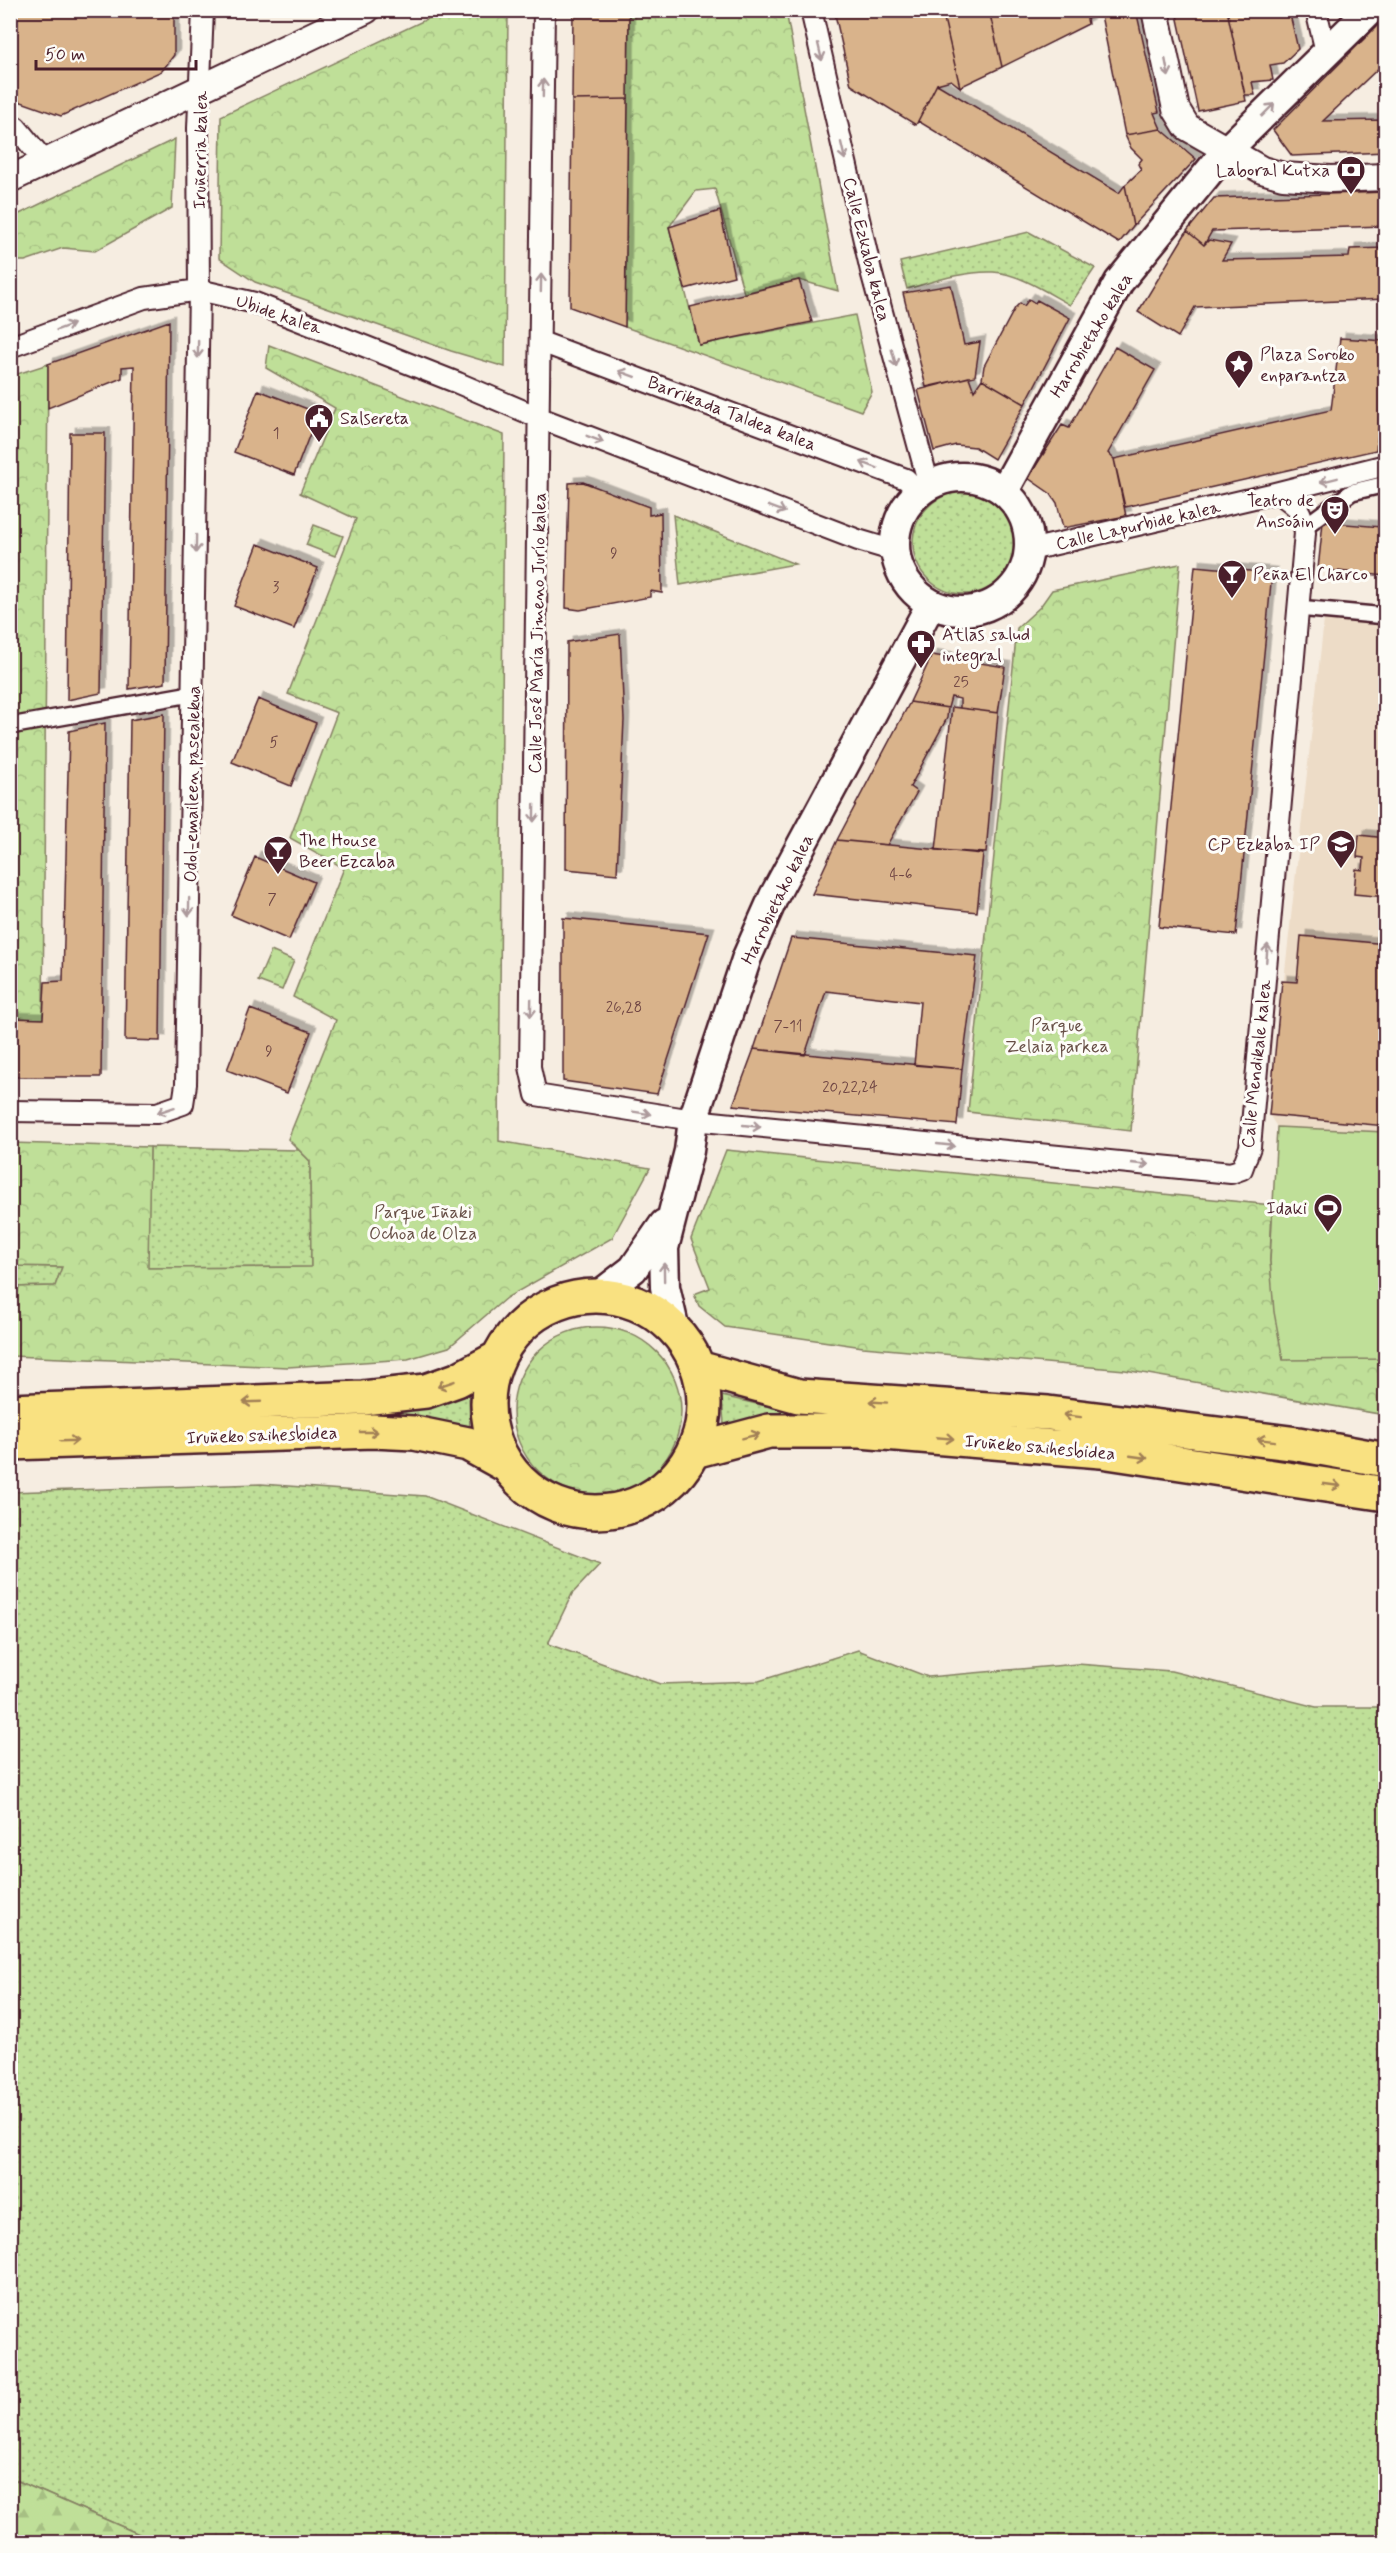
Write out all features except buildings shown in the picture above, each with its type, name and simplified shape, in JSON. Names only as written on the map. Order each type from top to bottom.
[{"type":"highway","points":[[598,1296],[626,1300],[652,1312],[675,1329],[698,1368],[704,1396],[703,1424],[694,1451],[676,1478],[651,1498],[620,1510],[588,1512],[556,1505],[528,1489],[506,1465],[491,1431],[488,1394],[498,1358],[515,1332],[539,1312],[567,1300],[598,1296]]},
{"type":"highway","name":"Iruñeko saihesbidea","points":[[10,1411],[363,1398],[426,1390],[458,1380],[498,1358]]},
{"type":"highway","name":"Iruñeko saihesbidea","points":[[698,1368],[799,1396],[1048,1413],[1298,1444],[1386,1460]]},
{"type":"highway","name":"Iruñeko saihesbidea","points":[[10,1443],[373,1431],[414,1434],[468,1444],[506,1465]]},
{"type":"highway","name":"Iruñeko saihesbidea","points":[[694,1451],[769,1431],[860,1431],[1101,1451],[1386,1494]]},
{"type":"main road","name":"Harrobietako kalea","points":[[1004,491],[1119,282],[1226,151],[1370,10]]},
{"type":"main road","points":[[968,477],[987,481],[1004,491],[1019,508],[1028,528],[1030,550],[1025,571],[1012,590],[995,603],[974,610],[952,611],[931,604],[913,591],[901,572],[895,551],[896,530],[904,509],[924,489],[948,478],[968,477]]},
{"type":"main road","name":"Harrobietako kalea","points":[[675,1329],[664,1277],[663,1248],[689,1151],[693,1120],[747,957],[774,896],[931,604]]},
{"type":"main road","name":"Harrobietako kalea","points":[[598,1296],[633,1269],[671,1212]]},
{"type":"street","name":"Iruñerria kalea","points":[[199,291],[200,89],[203,10]]},
{"type":"street","points":[[10,179],[366,10]]},
{"type":"street","name":"Calle José María Jimeno Jurío kalea","points":[[544,10],[530,1067],[536,1095],[693,1120]]},
{"type":"street","name":"Calle Ezkaba kalea","points":[[811,10],[924,489]]},
{"type":"street","points":[[1155,10],[1176,110],[1187,127],[1262,170],[1283,176],[1386,177]]},
{"type":"street","points":[[1316,10],[1326,52]]},
{"type":"street","points":[[10,125],[16,127],[45,162]]},
{"type":"street","name":"Ubide kalea","points":[[10,347],[144,298],[199,291],[255,303],[540,418]]},
{"type":"street","name":"Odol-emaileen pasealekua","points":[[10,1111],[157,1113],[183,1104],[186,1084],[199,291]]},
{"type":"street","name":"Barrikada Taldea kalea","points":[[541,342],[906,479],[924,489]]},
{"type":"street","points":[[540,418],[858,540],[895,551]]},
{"type":"street","name":"Calle Lapurbide kalea","points":[[1030,550],[1278,493],[1386,465]]},
{"type":"street","points":[[1278,493],[1298,506],[1304,527],[1352,492],[1386,484]]},
{"type":"street","name":"Calle Mendikale kalea","points":[[693,1120],[1219,1172],[1231,1173],[1242,1169],[1250,1147],[1304,527]]},
{"type":"street","points":[[1298,608],[1386,616]]},
{"type":"street","name":"Odol-emaileen pasealekua","points":[[10,726],[185,694]]},
{"type":"shaded area","name":"CP Ezkaba IP","points":[[1324,620],[1385,625],[1385,1132],[1277,1127],[1269,1115]]},
{"type":"green space","points":[[444,11],[508,11],[505,367],[451,351],[255,282],[219,258],[221,116]]},
{"type":"green space","points":[[629,11],[786,11],[838,291],[799,280],[744,293],[715,189],[696,191],[669,227],[699,345],[855,315],[872,392],[861,411],[625,327]]},
{"type":"green space","points":[[175,139],[172,208],[95,251],[63,248],[25,261],[11,261],[11,218]]},
{"type":"green space","points":[[1029,232],[1095,268],[1070,305],[1023,280],[993,272],[960,275],[907,289],[900,262]]},
{"type":"green space","name":"Parque Iñaki Ochoa de Olza","points":[[269,345],[504,435],[499,1141],[650,1168],[612,1238],[506,1298],[449,1347],[408,1359],[288,1367],[11,1356],[11,1287],[55,1286],[62,1267],[11,1266],[11,1143],[150,1147],[148,1268],[311,1267],[310,1161],[288,1139],[336,1020],[293,997],[344,868],[290,838],[337,713],[288,694],[356,519],[300,493],[335,408],[266,368]]},
{"type":"green space","points":[[48,364],[43,1019],[11,1018],[11,376]]},
{"type":"green space","points":[[964,492],[983,496],[1000,507],[1011,524],[1015,543],[1011,562],[1000,579],[983,590],[964,594],[945,590],[928,579],[917,562],[913,543],[917,524],[928,507],[945,496]]},
{"type":"green space","points":[[673,515],[795,564],[680,585]]},
{"type":"green space","points":[[314,525],[343,536],[335,556],[306,545]]},
{"type":"green space","name":"Parque Zelaia parkea","points":[[1180,564],[1131,1131],[968,1112],[1017,628],[1040,607],[1052,590]]},
{"type":"green space","points":[[271,951],[294,961],[282,990],[258,981]]},
{"type":"green space","name":"Idaki","points":[[1277,1127],[1385,1132],[1385,1359],[1283,1360],[1274,1312],[1270,1261]]},
{"type":"green space","points":[[150,1147],[299,1150],[310,1161],[311,1267],[147,1268]]},
{"type":"green space","points":[[726,1150],[1272,1205],[1270,1261],[1283,1359],[1385,1359],[1385,1415],[1125,1370],[863,1347],[725,1327],[699,1306],[694,1294],[710,1288],[691,1239]]},
{"type":"green space","points":[[10,1266],[62,1267],[55,1286],[11,1287]]},
{"type":"green space","points":[[597,1327],[629,1334],[643,1341],[656,1352],[667,1365],[674,1379],[681,1411],[674,1443],[667,1457],[656,1470],[643,1481],[629,1488],[597,1495],[565,1488],[551,1481],[538,1470],[527,1457],[520,1443],[513,1411],[520,1379],[527,1365],[538,1352],[551,1341],[565,1334]]},
{"type":"green space","points":[[469,1392],[470,1432],[416,1418],[376,1414],[425,1408]]},
{"type":"green space","points":[[722,1396],[796,1413],[755,1418],[724,1425]]},
{"type":"green space","points":[[261,1484],[425,1496],[600,1564],[572,1594],[548,1644],[660,1684],[759,1681],[858,1650],[928,1677],[1077,1664],[1171,1671],[1316,1707],[1385,1707],[1385,2542],[157,2542],[11,2478],[10,1492]]},
{"type":"green space","points":[[11,2478],[157,2542],[11,2542]]},
{"type":"place","name":"Laboral Kutxa","points":[[1351,196]]},
{"type":"place","name":"Plaza Soroko enparantza","points":[[1239,390]]},
{"type":"place","name":"Salsereta","points":[[319,444]]},
{"type":"place","name":"Teatro de Ansoáin","points":[[1335,536]]},
{"type":"place","name":"Peña El Charco","points":[[1232,600]]},
{"type":"place","name":"Atlas salud integral","points":[[921,670]]},
{"type":"place","name":"CP Ezkaba IP","points":[[1341,870]]},
{"type":"place","name":"The House Beer Ezcaba","points":[[278,876]]},
{"type":"place","name":"Idaki","points":[[1328,1234]]}]
